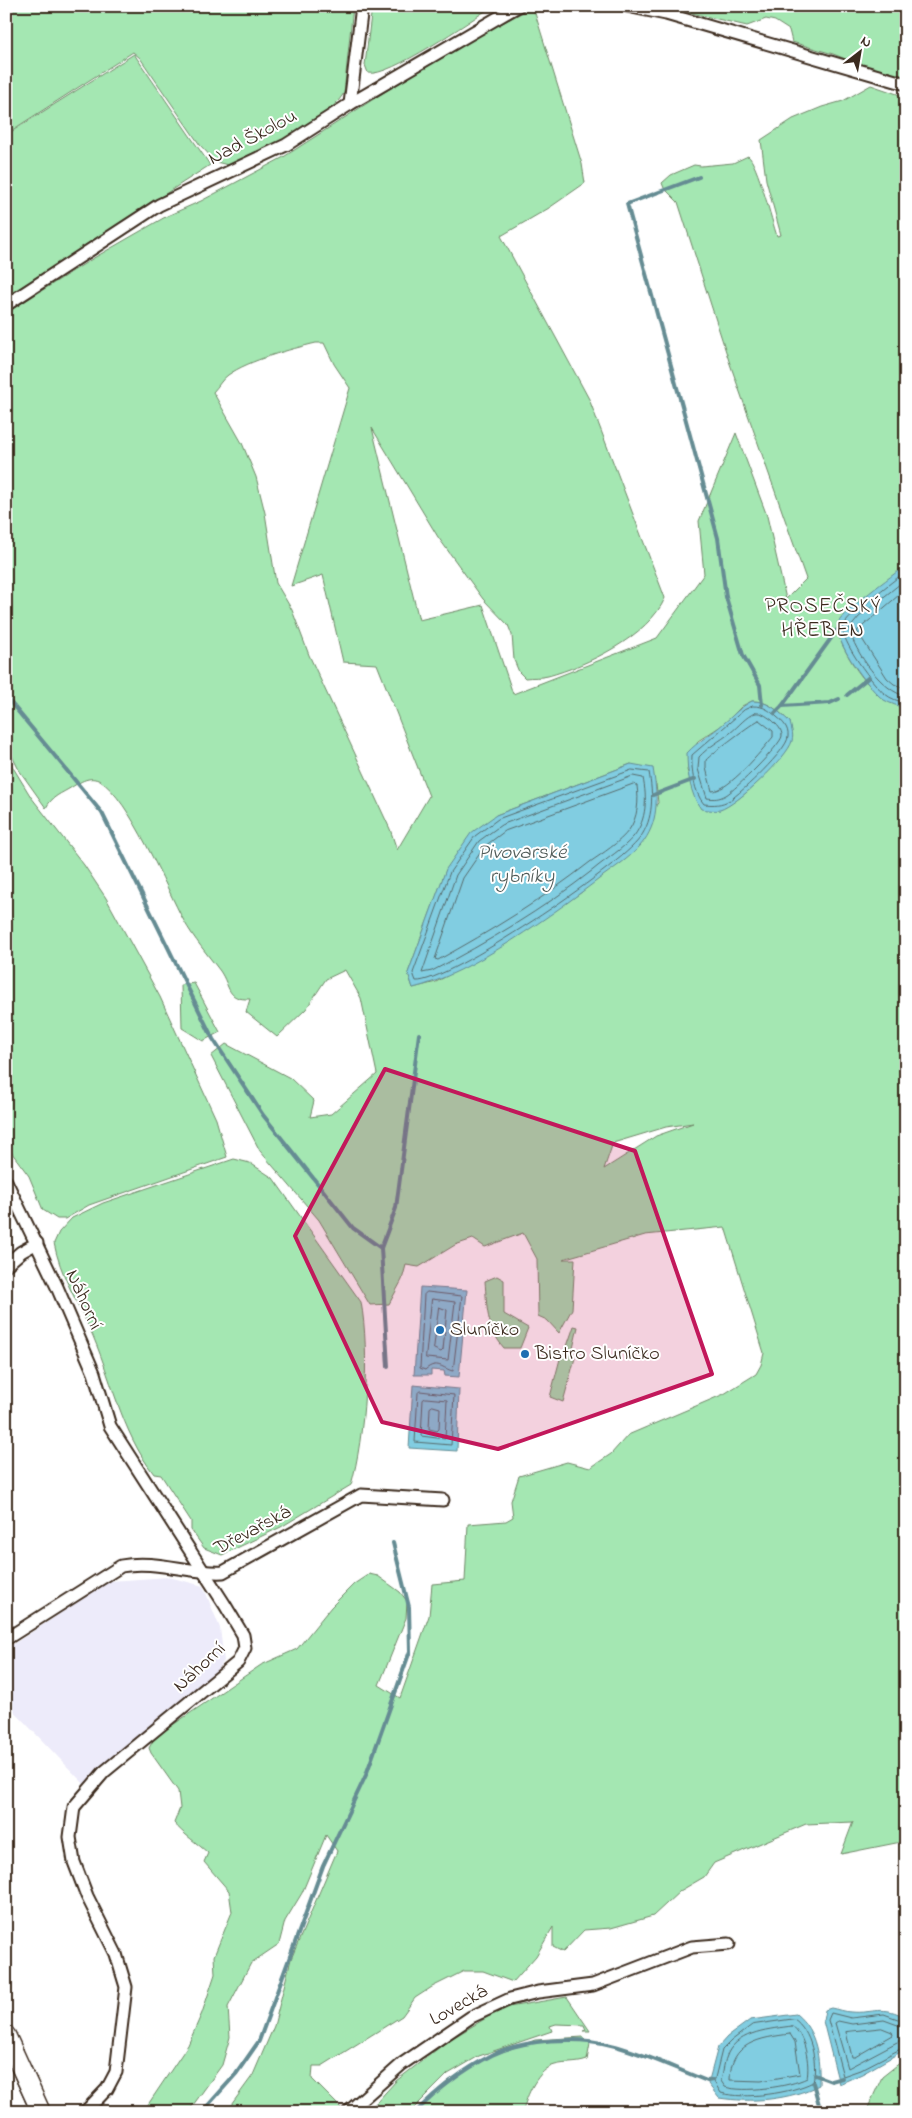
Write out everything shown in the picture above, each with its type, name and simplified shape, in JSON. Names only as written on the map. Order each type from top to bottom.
[{"type":"main road","points":[[6,2035],[42,2112]]},
{"type":"street","points":[[350,104],[362,6]]},
{"type":"street","name":"Nad Školou","points":[[6,305],[160,205],[286,146],[350,104],[518,6]]},
{"type":"street","points":[[627,6],[684,19],[906,84]]},
{"type":"street","name":"Náhorní","points":[[6,1181],[94,1372],[110,1426],[243,1635],[245,1648],[238,1662],[104,1772],[74,1808],[70,1837],[74,1862],[87,1896],[116,1954],[126,1987],[116,2072],[107,2089],[85,2112]]},
{"type":"street","points":[[6,1265],[21,1252],[36,1243]]},
{"type":"street","name":"Dřevařská","points":[[6,1638],[121,1566],[140,1562],[204,1573],[223,1572],[361,1495],[443,1500]]},
{"type":"street","name":"Lovecká","points":[[348,2112],[402,2064],[470,2017],[510,1999],[538,1992],[594,1985],[692,1947],[729,1944]]},
{"type":"highlighted area","points":[[385,1069],[635,1151],[712,1374],[498,1449],[382,1422],[295,1236]]},
{"type":"shaded area","points":[[169,1577],[203,1586],[220,1628],[224,1661],[208,1682],[157,1720],[84,1784],[6,1703],[6,1649],[110,1581]]},
{"type":"green space","points":[[6,6],[353,6],[344,93],[335,105],[309,125],[232,166],[216,162],[200,145],[140,58],[133,52],[6,134]]},
{"type":"green space","points":[[372,6],[493,6],[411,58],[393,67],[368,73],[365,65]]},
{"type":"green space","points":[[662,6],[906,6],[906,83],[833,54],[792,42],[789,30],[775,21],[766,19],[747,26]]},
{"type":"green space","points":[[529,9],[534,10],[582,164],[585,183],[549,208],[501,236],[589,399],[665,598],[657,612],[645,625],[615,648],[580,665],[545,677],[525,678],[519,672],[514,660],[512,635],[508,625],[483,599],[438,537],[372,428],[419,620],[483,605],[513,694],[657,638],[704,574],[699,521],[736,433],[767,516],[786,599],[806,579],[729,361],[678,202],[664,188],[662,183],[671,175],[694,165],[733,163],[748,156],[760,180],[777,236],[781,235],[766,180],[761,140],[793,119],[843,101],[871,85],[906,97],[906,565],[838,622],[839,634],[848,656],[868,684],[895,705],[906,708],[906,1841],[841,1854],[853,1822],[806,1824],[714,1863],[704,1877],[680,1891],[653,1916],[611,1928],[584,1930],[563,1952],[553,1947],[553,1927],[536,1956],[513,1982],[483,1971],[464,1971],[432,1987],[415,1998],[402,2016],[322,2066],[313,2066],[312,2079],[343,2110],[340,2112],[226,2112],[253,2075],[274,2026],[291,1959],[337,1851],[326,1835],[302,1893],[285,1921],[279,1944],[251,1963],[228,2007],[230,2037],[222,2065],[188,2112],[143,2112],[188,2045],[202,2013],[215,1974],[214,1956],[232,1912],[229,1891],[204,1862],[208,1853],[174,1823],[180,1808],[178,1791],[151,1753],[149,1748],[155,1737],[261,1665],[297,1649],[331,1607],[354,1584],[369,1574],[378,1576],[400,1592],[407,1601],[406,1618],[379,1685],[400,1698],[429,1616],[432,1584],[465,1581],[468,1524],[506,1521],[513,1517],[511,1501],[519,1476],[567,1462],[590,1468],[611,1454],[628,1435],[724,1394],[756,1374],[764,1353],[725,1227],[645,1235],[563,1259],[575,1259],[572,1309],[559,1333],[547,1320],[538,1316],[537,1259],[523,1233],[485,1247],[473,1239],[455,1245],[419,1267],[406,1265],[402,1280],[389,1304],[370,1305],[319,1220],[260,1151],[211,1056],[226,1044],[290,1078],[314,1101],[310,1117],[331,1114],[377,1074],[361,998],[345,970],[326,979],[306,1009],[277,1037],[246,1012],[250,999],[237,997],[230,991],[220,971],[188,928],[135,825],[111,791],[96,779],[85,780],[57,796],[46,808],[19,770],[6,744],[6,313],[92,259],[167,216],[201,201],[282,158],[445,53]],"holes":[[[316,343],[324,343],[334,364],[350,388],[291,586],[323,575],[343,662],[377,664],[429,796],[397,850],[390,829],[309,655],[292,610],[276,583],[265,513],[256,477],[242,443],[213,392],[226,377],[237,370],[270,356]],[[752,701],[758,701],[773,707],[790,722],[789,747],[748,791],[719,810],[691,782],[687,770],[698,741],[724,724],[742,706]],[[631,764],[656,784],[658,803],[582,892],[499,947],[436,982],[413,988],[408,973],[446,870],[496,815]],[[693,1123],[656,1136],[604,1169],[613,1143],[666,1127]]]},
{"type":"green space","points":[[134,54],[210,165],[6,297],[6,135]]},
{"type":"green space","points":[[6,756],[31,797],[84,865],[106,898],[160,997],[216,1119],[227,1157],[89,1205],[65,1219],[57,1219],[43,1210],[29,1176],[6,1145]]},
{"type":"green space","points":[[194,983],[220,1032],[203,1041],[182,1028],[181,985]]},
{"type":"green space","points":[[234,1159],[250,1163],[273,1178],[361,1302],[365,1345],[365,1394],[360,1443],[351,1485],[281,1527],[222,1555],[204,1548],[191,1530],[191,1521],[161,1475],[154,1474],[133,1440],[117,1403],[97,1345],[64,1276],[54,1243],[59,1232],[72,1218],[103,1203]]},
{"type":"green space","points":[[497,1276],[504,1280],[504,1314],[528,1328],[520,1348],[504,1348],[491,1324],[487,1308],[485,1281]]},
{"type":"green space","points":[[574,1326],[578,1327],[571,1357],[575,1358],[563,1402],[550,1397],[561,1355],[564,1355]]},
{"type":"green space","points":[[567,1997],[590,2031],[583,2031],[586,2030],[584,2025],[556,2024],[550,2026],[552,2031],[479,2056],[448,2074],[410,2112],[363,2112],[376,2103],[396,2081],[449,2040],[503,2008]]},
{"type":"green space","points":[[583,2037],[590,2044],[587,2060],[555,2065],[543,2072],[530,2091],[523,2112],[415,2112],[448,2081],[488,2057],[535,2040]]},
{"type":"green space","points":[[906,2058],[906,2112],[866,2112],[882,2077]]},
{"type":"water","points":[[906,565],[906,708],[884,700],[870,687],[846,652],[837,630],[838,623],[842,617],[869,593]]},
{"type":"water","points":[[752,701],[768,705],[790,722],[793,733],[792,741],[772,769],[738,799],[720,810],[701,809],[694,797],[690,782],[687,753]]},
{"type":"water","name":"Pivovarské rybníky","points":[[631,764],[653,768],[656,787],[656,806],[653,824],[644,841],[635,851],[562,907],[512,941],[460,970],[436,981],[413,988],[408,973],[446,869],[471,833],[496,815]]},
{"type":"water","name":"Sluníčko","points":[[420,1287],[467,1290],[459,1377],[445,1376],[444,1371],[431,1370],[431,1375],[414,1375]]},
{"type":"water","name":"Sluníčko","points":[[413,1385],[459,1389],[457,1451],[409,1448]]},
{"type":"water","points":[[831,2008],[851,2012],[885,2010],[906,2018],[906,2049],[862,2074],[839,2084],[823,2021],[825,2010]]},
{"type":"water","points":[[796,2014],[809,2029],[816,2046],[819,2065],[819,2085],[796,2094],[770,2099],[744,2100],[719,2098],[708,2084],[718,2047],[727,2037],[750,2020]]},
{"type":"waterway","points":[[699,177],[627,204],[718,538],[726,597],[743,655],[760,685],[762,705]]},
{"type":"waterway","points":[[782,706],[837,630],[842,629]]},
{"type":"waterway","points":[[847,695],[869,677]]},
{"type":"waterway","points":[[6,697],[102,813],[213,1039],[263,1115],[353,1228],[381,1248]]},
{"type":"waterway","points":[[775,713],[782,706],[830,703],[839,699]]},
{"type":"waterway","points":[[653,795],[695,779]]},
{"type":"waterway","points":[[388,1367],[381,1248],[396,1208],[419,1034]]},
{"type":"waterway","points":[[202,2112],[236,2074],[259,2041],[323,1866],[366,1775],[410,1651],[409,1607],[393,1543]]},
{"type":"waterway","points":[[416,2112],[452,2080],[492,2055],[519,2045],[535,2042],[567,2040],[598,2042],[623,2048],[707,2081],[713,2080]]},
{"type":"waterway","points":[[815,2075],[831,2081],[842,2078]]},
{"type":"waterway","points":[[813,2083],[821,2112]]},
{"type":"tram line","points":[[6,2059],[30,2112]]},
{"type":"place","name":"Sluníčko","points":[[440,1330]]},
{"type":"place","name":"Bistro Sluníčko","points":[[525,1354]]},
{"type":"district","name":"PROSEČSKÝ HŘEBEN","points":[[823,619]]}]
